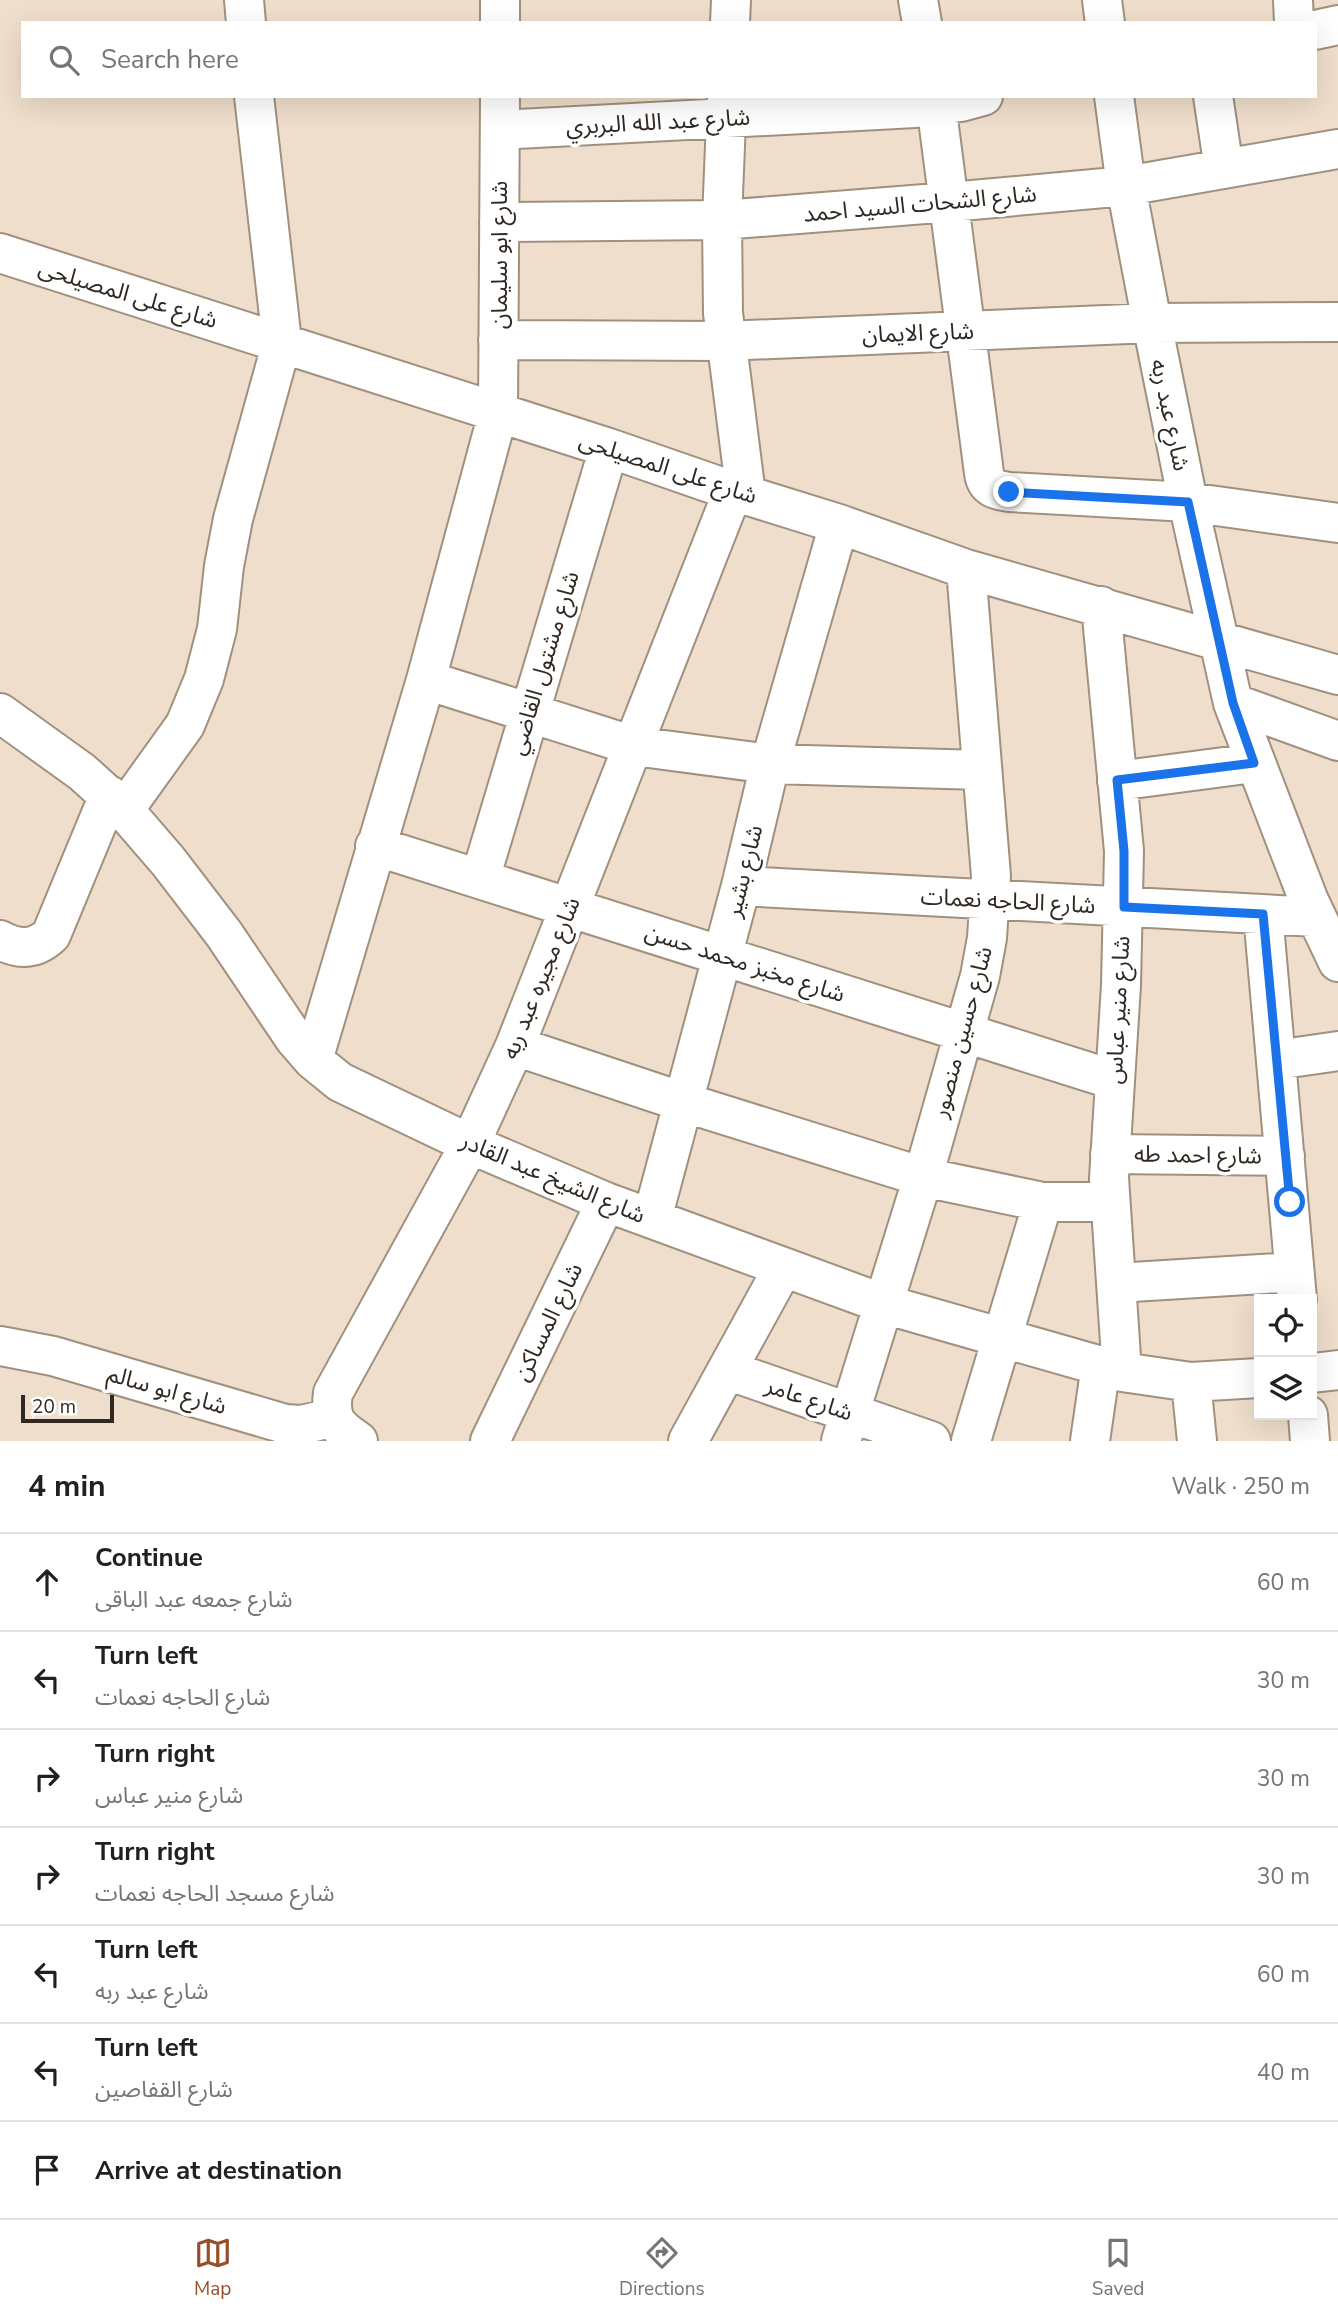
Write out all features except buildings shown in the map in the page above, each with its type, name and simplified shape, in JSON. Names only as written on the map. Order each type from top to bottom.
[{"type":"street","points":[[244,0],[246,21]]},
{"type":"street","points":[[500,0],[500,21]]},
{"type":"street","points":[[730,21],[731,0]]},
{"type":"street","points":[[918,0],[922,21]]},
{"type":"street","points":[[1102,0],[1105,21]]},
{"type":"street","points":[[1293,0],[1294,21]]},
{"type":"street","points":[[1317,30],[1338,25]]},
{"type":"street","points":[[0,940],[22,948],[33,947],[51,935],[116,802],[185,725],[204,680],[217,629],[224,566],[233,519],[282,342],[254,98]]},
{"type":"street","name":"شارع عبد الله البربري","points":[[500,113],[965,98]]},
{"type":"street","name":"شارع عبد ربه","points":[[1114,98],[1126,186],[1152,323],[1188,502],[1233,703],[1254,763],[1321,905],[1338,962]]},
{"type":"street","points":[[1213,98],[1224,169]]},
{"type":"street","points":[[936,101],[985,481],[991,488],[1009,492],[1188,502],[1338,523]]},
{"type":"street","points":[[727,107],[722,220],[723,313],[740,493]]},
{"type":"street","name":"شارع ابو سليمان","points":[[313,1060],[426,680],[498,413],[500,113]]},
{"type":"street","name":"شارع الشحات السيد احمد","points":[[499,222],[722,220],[950,202],[1126,186],[1338,149]]},
{"type":"street","name":"شارع على المصيلحى","points":[[0,253],[609,448],[966,569],[1338,675]]},
{"type":"street","name":"شارع الايمان","points":[[498,340],[725,341],[1152,323],[1338,321]]},
{"type":"street","name":"شارع مشتول القاضي","points":[[480,879],[609,448]]},
{"type":"street","name":"شارع مجيره عبد ربه","points":[[346,1429],[332,1405],[333,1393],[470,1144],[514,1046],[634,746],[740,493]]},
{"type":"street","name":"شارع بشير","points":[[652,1219],[723,956],[770,764],[839,524]]},
{"type":"street","name":"شارع حسين منصور","points":[[846,1427],[923,1177],[980,976],[987,938],[991,876],[966,569]]},
{"type":"street","name":"شارع منير عباس","points":[[1090,1441],[1112,1369],[1116,1283],[1110,1202],[1110,1154],[1124,907],[1124,851],[1101,606]]},
{"type":"street","points":[[426,680],[634,746],[770,764],[982,770]]},
{"type":"street","points":[[1233,703],[1338,741]]},
{"type":"street","name":"شارع الشيخ عبد القادر","points":[[0,713],[82,772],[116,802],[168,861],[224,934],[294,1038],[313,1060],[340,1082],[470,1144],[606,1202],[884,1304],[1112,1369],[1191,1382],[1254,1378]]},
{"type":"street","points":[[1117,780],[1254,763]]},
{"type":"street","name":"شارع مخبز محمد حسن","points":[[375,846],[1114,1080]]},
{"type":"street","name":"شارع الحاجه نعمات","points":[[741,886],[1263,914],[1321,905]]},
{"type":"street","points":[[1116,1283],[1296,1286],[1263,914]]},
{"type":"street","points":[[514,1046],[923,1177],[1043,1202],[1110,1202]]},
{"type":"street","points":[[1276,1060],[1338,1051]]},
{"type":"street","name":"شارع احمد طه","points":[[1110,1154],[1285,1156]]},
{"type":"street","name":"شارع المساكن","points":[[490,1441],[606,1202]]},
{"type":"street","points":[[971,1441],[1043,1202]]},
{"type":"street","points":[[688,1441],[783,1268]]},
{"type":"street","name":"شارع ابو سالم","points":[[0,1346],[53,1356],[285,1424],[346,1429]]},
{"type":"street","name":"شارع عامر","points":[[727,1370],[846,1427],[931,1441]]},
{"type":"street","points":[[1317,1372],[1338,1370]]},
{"type":"street","points":[[1191,1382],[1197,1441]]},
{"type":"street","points":[[1308,1420],[1310,1441]]},
{"type":"route","points":[[1009,492],[1188,502],[1233,703],[1254,763],[1117,780],[1124,851],[1124,907],[1263,914],[1290,1202]]}]
